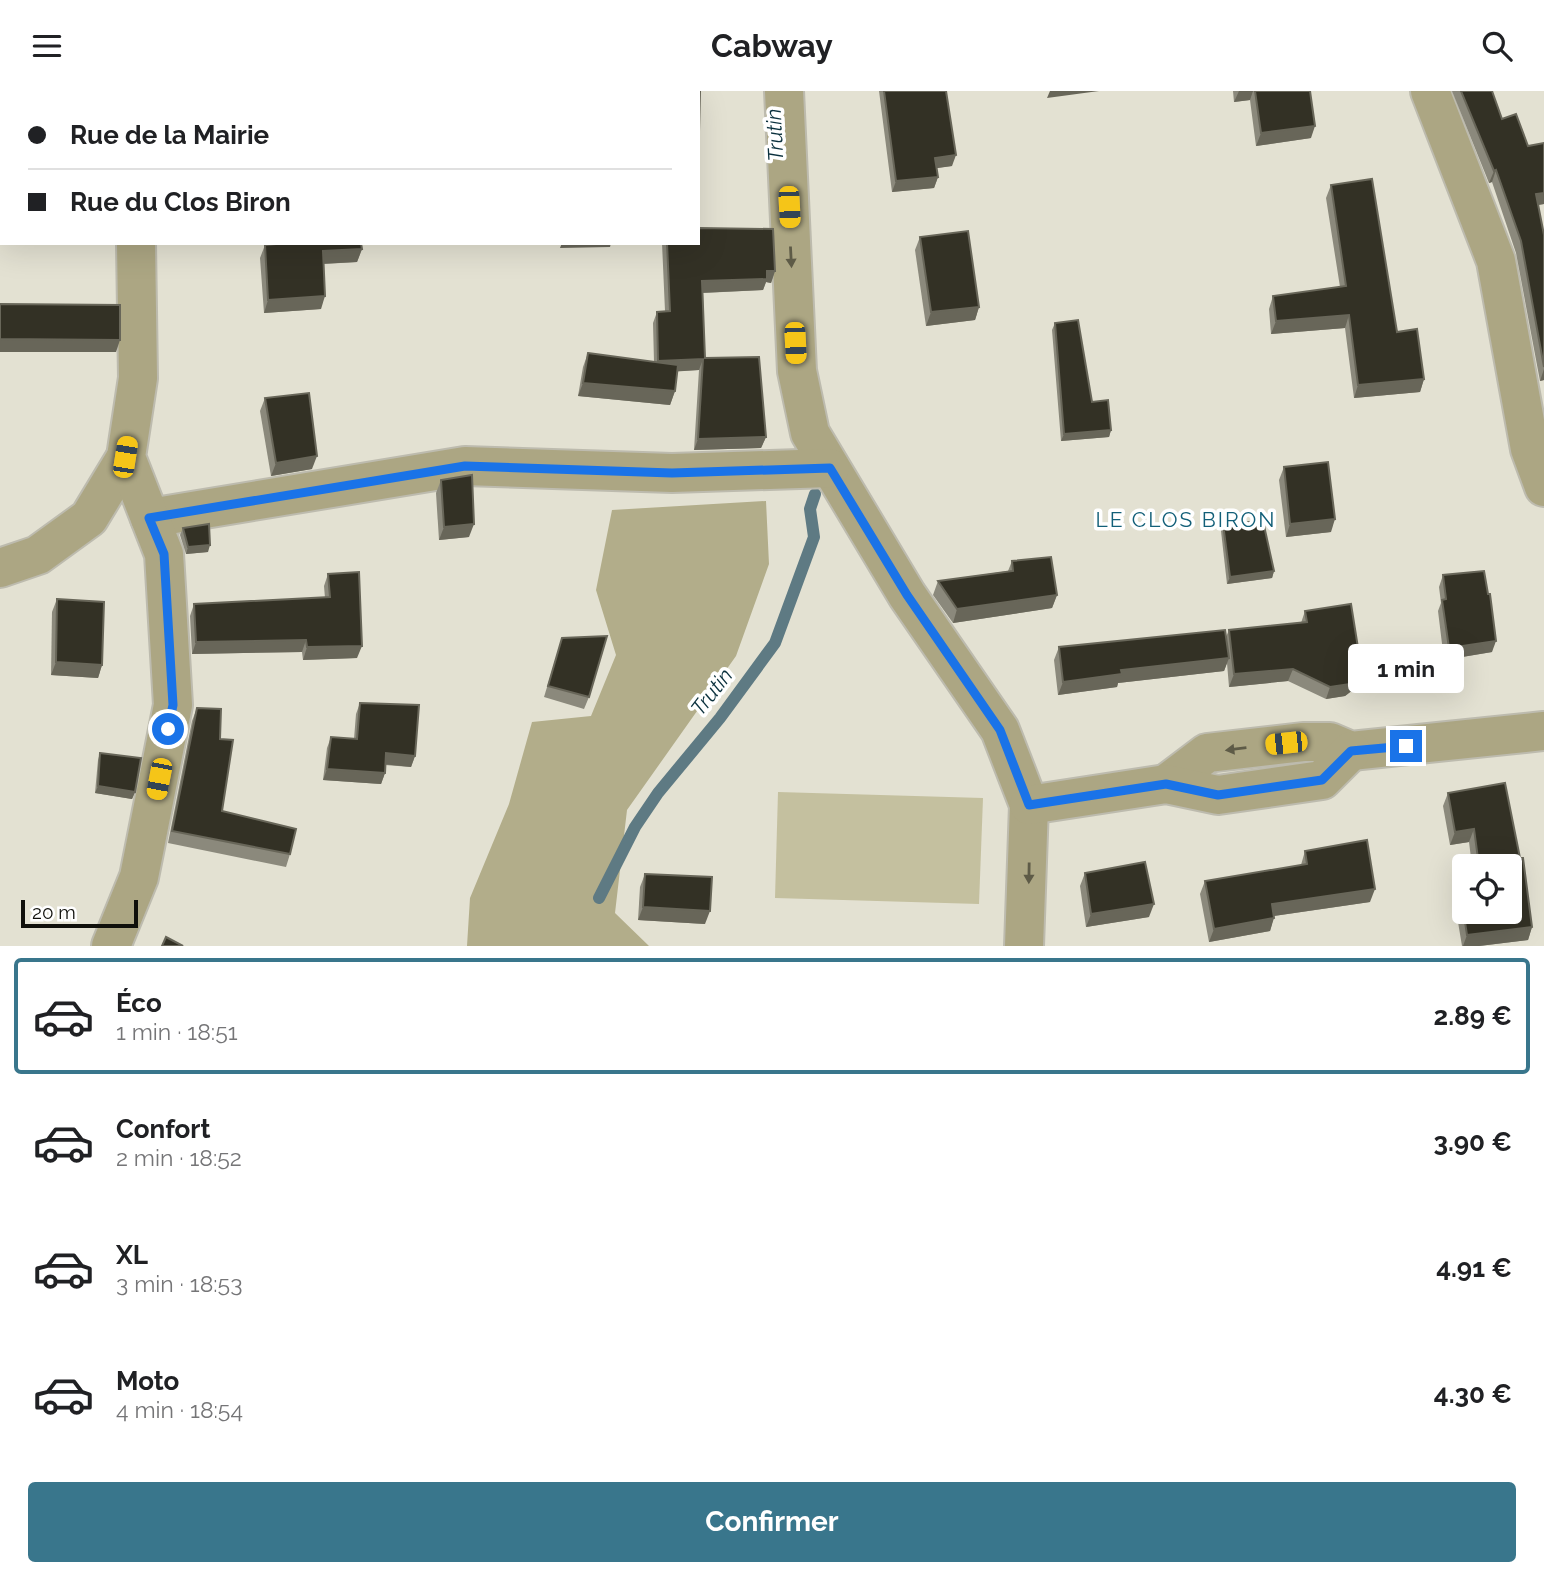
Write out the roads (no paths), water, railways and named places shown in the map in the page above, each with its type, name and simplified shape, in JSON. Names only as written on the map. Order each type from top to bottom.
[{"type":"street","points":[[784,91],[797,371],[810,433],[907,595],[1000,730],[1029,805],[1024,946]]},
{"type":"street","points":[[1430,91],[1496,261],[1530,449],[1544,487]]},
{"type":"street","points":[[0,568],[38,555],[89,518],[125,457],[138,378],[136,245]]},
{"type":"street","points":[[111,946],[139,877],[173,705],[164,554],[125,457]]},
{"type":"street","points":[[149,518],[465,466],[672,473],[830,468]]},
{"type":"street","points":[[1029,805],[1166,784],[1207,753],[1303,741],[1329,742],[1351,751],[1544,731]]},
{"type":"waterway","name":"Trutin","points":[[599,898],[635,827],[658,793],[720,718],[775,643],[814,537],[810,509],[815,494]]},
{"type":"district","name":"LE CLOS BIRON","points":[[1186,520]]}]
